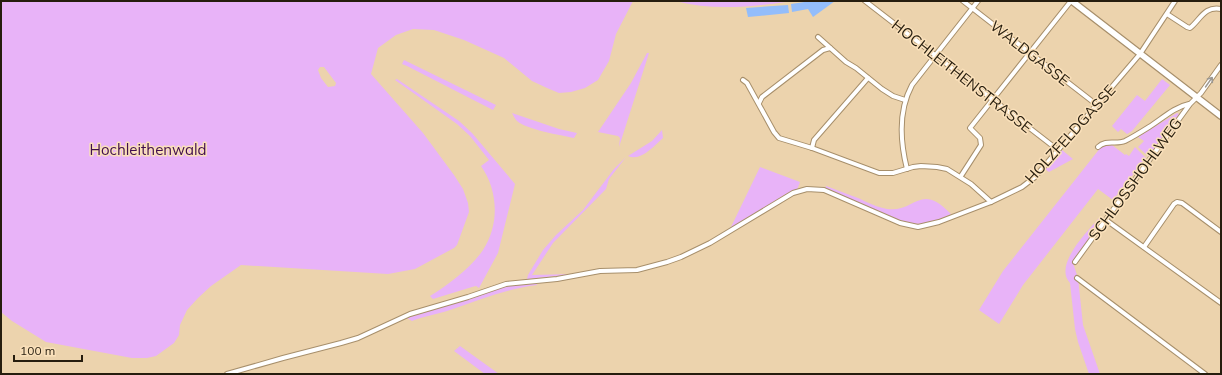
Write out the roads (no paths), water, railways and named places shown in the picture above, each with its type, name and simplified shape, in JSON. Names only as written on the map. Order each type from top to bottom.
[{"type":"street","name":"HOCHLEITHENSTRASSE","points":[[866,1],[1058,150]]},
{"type":"street","name":"WALDGASSE","points":[[963,1],[1096,105]]},
{"type":"street","points":[[907,169],[902,144],[905,100],[912,85],[978,1]]},
{"type":"street","points":[[961,176],[981,145],[980,138],[970,128],[1071,1],[1221,116]]},
{"type":"street","name":"HOLZFELDGASSE","points":[[227,374],[358,338],[410,314],[506,284],[600,271],[637,270],[666,262],[694,252],[715,241],[781,199],[800,190],[824,190],[900,223],[918,227],[939,222],[991,202],[1025,185],[1035,177],[1140,54],[1175,1]]},
{"type":"street","points":[[1167,14],[1190,28],[1208,10],[1213,8],[1221,9]]},
{"type":"street","points":[[818,37],[887,93],[905,100]]},
{"type":"street","points":[[759,103],[762,97],[823,50],[830,48]]},
{"type":"street","name":"SCHLOSSHOHLWEG","points":[[1076,262],[1190,104],[1201,93],[1221,65]]},
{"type":"street","points":[[812,148],[814,140],[868,78]]},
{"type":"street","points":[[744,80],[759,103],[777,137],[812,148],[879,173],[893,173],[921,166],[937,167],[961,176],[991,202]]},
{"type":"street","points":[[1098,146],[1106,142],[1122,142],[1183,106],[1190,104]]},
{"type":"street","points":[[1144,247],[1174,204],[1177,202],[1182,203],[1221,232]]},
{"type":"street","points":[[1106,220],[1221,303]]},
{"type":"street","points":[[1077,278],[1205,374]]},
{"type":"water","points":[[811,1],[835,1],[813,17],[808,9],[792,12],[791,4]]},
{"type":"water","points":[[788,5],[789,13],[748,17],[746,8]]},
{"type":"park label","name":"Hochleithenwald","points":[[148,149]]}]
